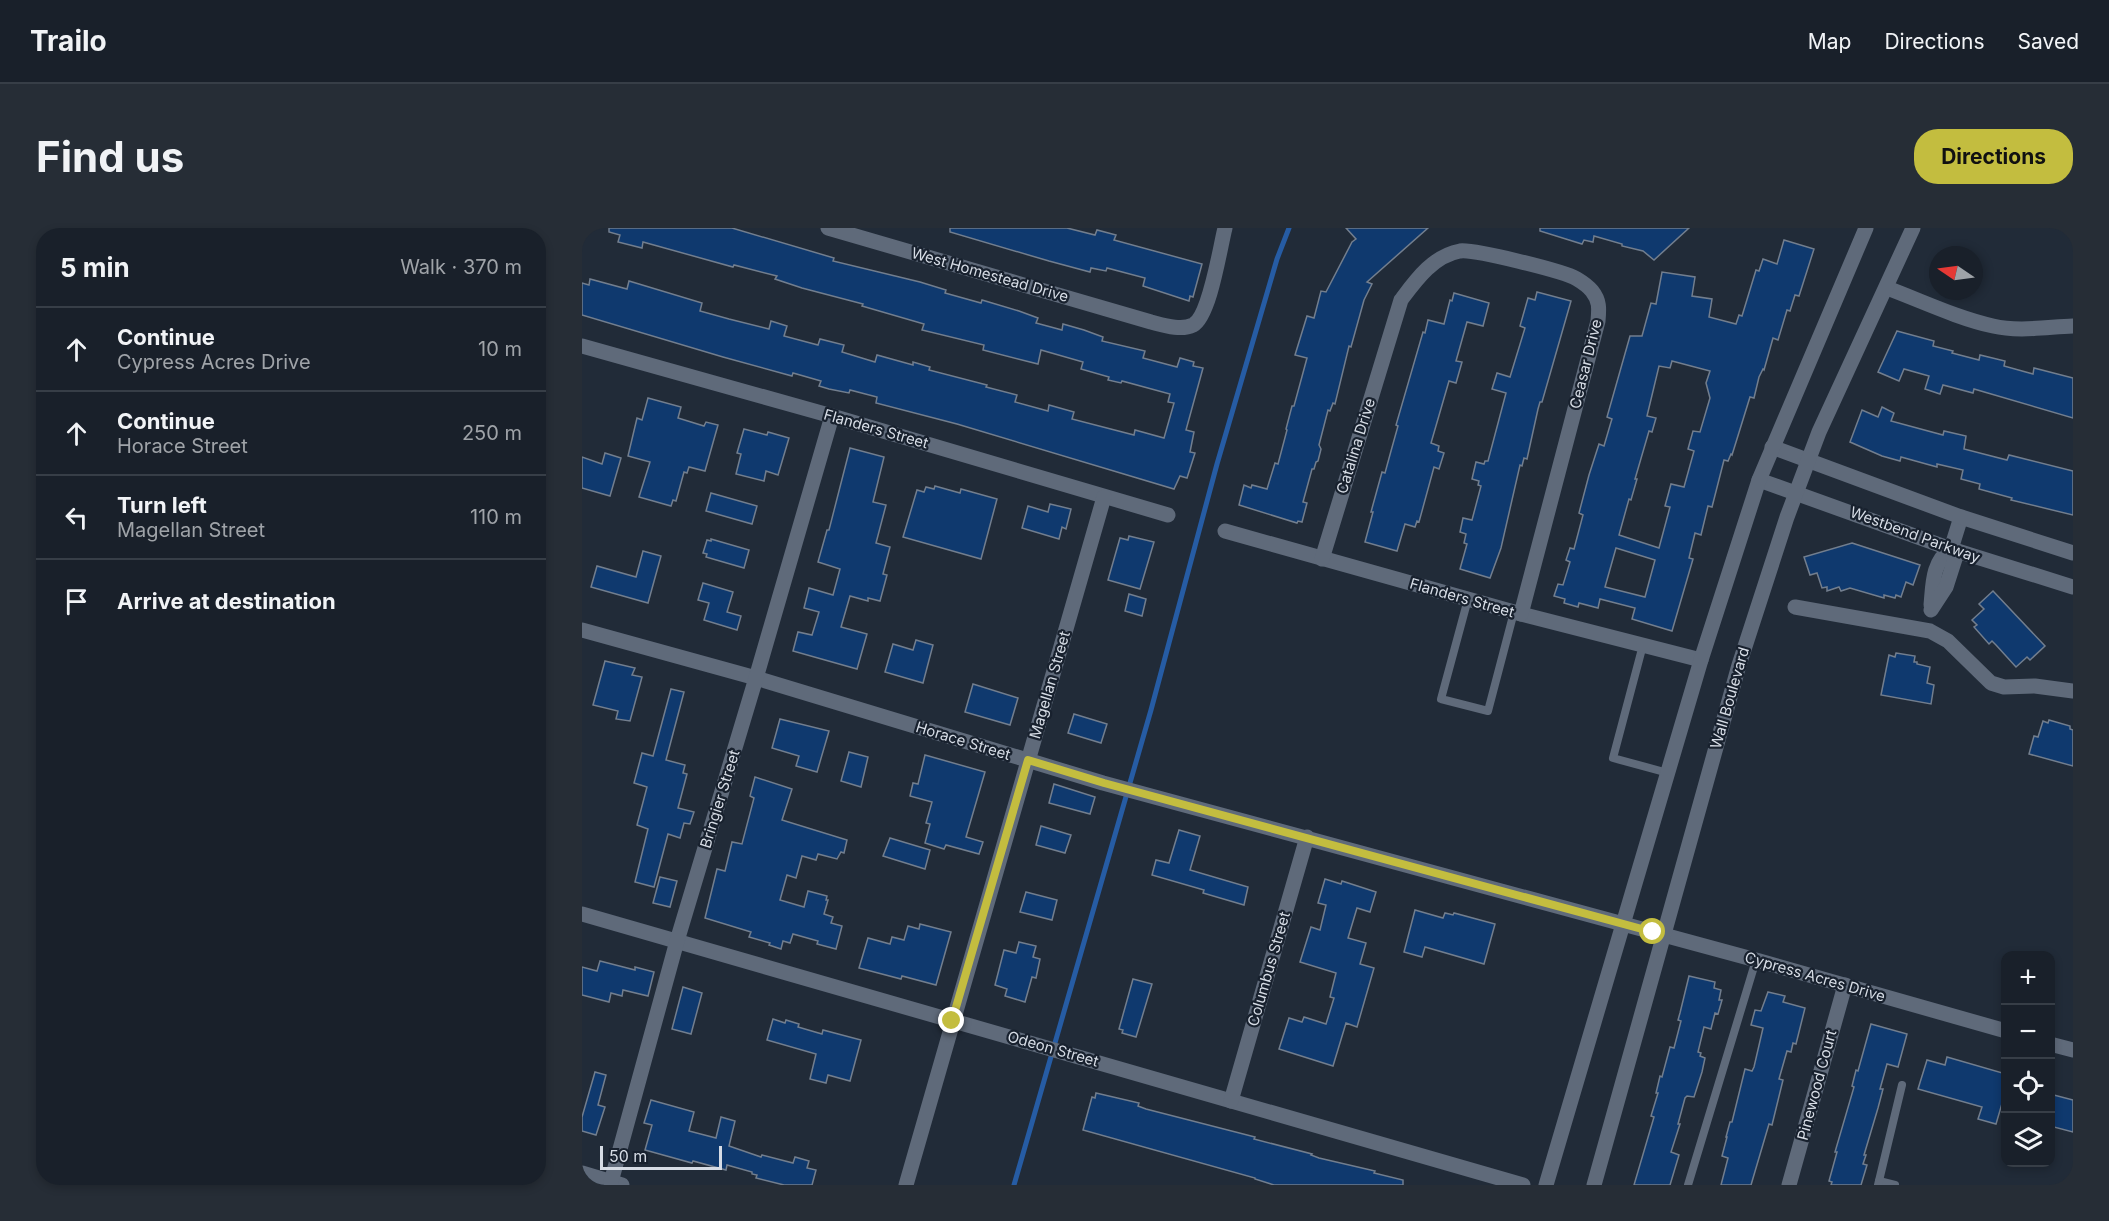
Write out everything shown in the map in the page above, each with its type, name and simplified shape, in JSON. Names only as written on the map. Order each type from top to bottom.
[{"type":"street","name":"West Homestead Drive","points":[[828,228],[1151,322],[1180,327],[1193,325],[1204,313],[1225,228]]},
{"type":"street","points":[[1546,1185],[1701,660],[1759,480],[1866,228]]},
{"type":"street","name":"Wall Boulevard","points":[[1594,1185],[1739,665],[1796,492],[1819,432],[1913,228]]},
{"type":"street","name":"Ceasar Drive","points":[[1390,333],[1401,300],[1419,276],[1447,255],[1461,251],[1478,252],[1577,279],[1591,289],[1599,303],[1598,321],[1517,613]]},
{"type":"street","points":[[1887,288],[1995,327],[2073,326]]},
{"type":"street","name":"Catalina Drive","points":[[1322,559],[1390,333]]},
{"type":"street","name":"Flanders Street","points":[[582,345],[1168,515]]},
{"type":"street","name":"Bringier Street","points":[[617,1184],[677,941],[832,416]]},
{"type":"street","points":[[1772,447],[1961,517],[2073,553]]},
{"type":"street","name":"Westbend Parkway","points":[[1759,480],[1951,549],[2073,588]]},
{"type":"street","name":"Magellan Street","points":[[906,1185],[1104,497]]},
{"type":"street","points":[[1926,630],[1931,610],[1935,572],[1941,556],[1951,549],[1961,517]]},
{"type":"street","name":"Flanders Street","points":[[1225,531],[1517,613],[1701,660]]},
{"type":"street","points":[[1796,607],[1926,630],[1941,635],[1991,683],[2004,687],[2029,685],[2073,692]]},
{"type":"street","name":"Horace Street","points":[[582,630],[756,678],[1104,783],[1624,924]]},
{"type":"street","name":"Columbus Street","points":[[1231,1101],[1307,837]]},
{"type":"street","name":"Odeon Street","points":[[582,914],[1523,1185]]},
{"type":"street","name":"Cypress Acres Drive","points":[[1624,924],[2001,1030]]},
{"type":"street","name":"Pinewood Court","points":[[1789,1185],[1845,985]]},
{"type":"street","points":[[2055,1045],[2073,1050]]},
{"type":"street","points":[[582,1173],[617,1184]]},
{"type":"lane","points":[[1468,599],[1441,699],[1488,711],[1517,613]]},
{"type":"lane","points":[[1642,645],[1613,758],[1668,774]]},
{"type":"lane","points":[[1688,1185],[1756,960]]},
{"type":"lane","points":[[1895,1185],[1879,1183],[1902,1085]]},
{"type":"building","points":[[609,228],[732,228],[834,258],[833,261],[920,282],[946,290],[945,293],[981,303],[982,300],[1019,311],[1038,318],[1036,323],[1062,330],[1063,324],[1084,330],[1103,337],[1102,341],[1145,351],[1143,358],[1177,367],[1180,358],[1194,362],[1193,366],[1203,368],[1186,430],[1194,432],[1190,452],[1195,453],[1187,478],[1180,476],[1174,489],[957,424],[876,403],[877,397],[850,390],[849,393],[829,389],[819,386],[821,381],[793,373],[792,376],[723,357],[582,315],[582,283],[589,285],[590,279],[627,289],[629,281],[702,303],[700,311],[769,329],[771,321],[787,326],[784,336],[818,345],[820,339],[844,345],[842,352],[875,362],[877,355],[913,365],[913,362],[930,367],[929,370],[1017,395],[1015,402],[1048,411],[1049,405],[1074,412],[1072,419],[1134,435],[1135,430],[1164,438],[1174,403],[1168,402],[1170,394],[1122,381],[1121,383],[1108,380],[1109,377],[1081,369],[1083,362],[1041,350],[1038,364],[983,350],[984,345],[922,330],[924,324],[862,306],[863,304],[802,288],[775,279],[777,276],[734,265],[733,267],[643,242],[642,248],[618,242],[620,235],[609,232]]},
{"type":"building","points":[[950,228],[1067,228],[1095,235],[1097,230],[1116,235],[1114,240],[1202,264],[1193,297],[1190,296],[1189,301],[1143,286],[1145,278],[1107,268],[1106,271],[1091,268],[1090,272],[950,232]]},
{"type":"building","points":[[1346,228],[1428,228],[1367,282],[1372,284],[1364,300],[1351,347],[1349,346],[1335,404],[1333,403],[1330,411],[1328,410],[1319,445],[1321,449],[1318,461],[1312,469],[1303,502],[1307,503],[1302,522],[1297,523],[1239,505],[1244,485],[1267,489],[1275,463],[1278,464],[1292,406],[1294,406],[1307,358],[1295,355],[1307,316],[1314,318],[1321,291],[1326,292],[1352,242],[1356,239]]},
{"type":"building","points":[[1540,228],[1689,228],[1654,260],[1643,251],[1594,236],[1593,242],[1584,240],[1582,244],[1540,231]]},
{"type":"building","points":[[1784,240],[1814,249],[1799,296],[1795,295],[1790,311],[1787,310],[1778,340],[1773,338],[1754,398],[1750,397],[1732,455],[1728,461],[1724,460],[1712,507],[1708,506],[1701,535],[1695,533],[1689,558],[1693,559],[1672,631],[1632,619],[1635,608],[1600,599],[1598,608],[1579,603],[1578,607],[1564,603],[1565,599],[1554,596],[1558,584],[1563,585],[1570,562],[1566,560],[1570,548],[1574,549],[1583,515],[1579,513],[1589,475],[1599,444],[1604,446],[1612,419],[1607,417],[1630,336],[1642,336],[1651,303],[1656,304],[1662,272],[1695,277],[1692,296],[1712,299],[1709,317],[1736,324],[1739,315],[1742,316],[1756,270],[1759,271],[1763,259],[1777,264]],"holes":[[[1672,361],[1710,371],[1706,383],[1710,398],[1700,432],[1693,431],[1688,449],[1694,451],[1684,487],[1671,484],[1665,506],[1670,507],[1659,548],[1619,535],[1629,499],[1631,500],[1649,431],[1652,432],[1656,418],[1647,416],[1659,366],[1670,368]],[[1616,548],[1655,560],[1645,597],[1605,587]]]},
{"type":"building","points":[[1537,292],[1571,301],[1538,409],[1527,459],[1524,458],[1522,466],[1520,465],[1501,548],[1490,578],[1460,569],[1467,544],[1464,543],[1466,534],[1460,532],[1463,518],[1472,520],[1481,486],[1478,485],[1479,481],[1472,479],[1476,462],[1484,464],[1488,461],[1506,393],[1492,389],[1497,373],[1510,377],[1525,328],[1520,326],[1528,298],[1535,300]]},
{"type":"building","points":[[1454,293],[1489,303],[1483,326],[1467,322],[1456,361],[1462,362],[1456,383],[1449,381],[1431,443],[1439,446],[1438,451],[1444,453],[1439,469],[1434,467],[1419,522],[1417,521],[1415,527],[1405,524],[1397,551],[1365,542],[1382,472],[1385,473],[1398,426],[1396,425],[1423,332],[1425,333],[1428,320],[1444,324]]},
{"type":"building","points":[[1897,331],[1934,341],[1933,346],[1953,351],[1952,353],[1979,360],[1980,355],[2005,361],[2004,366],[2033,374],[2034,368],[2073,378],[2073,418],[1974,389],[1973,393],[1943,385],[1940,394],[1925,389],[1929,376],[1904,369],[1899,381],[1878,372]]},
{"type":"building","points":[[648,398],[681,407],[678,418],[704,426],[706,422],[718,425],[705,471],[689,467],[687,473],[684,472],[676,501],[673,500],[671,506],[639,497],[650,462],[628,456],[637,418],[642,420]]},
{"type":"building","points":[[1882,407],[1894,413],[1891,421],[1943,435],[1944,431],[1966,436],[1964,449],[2007,460],[2009,455],[2073,471],[2073,515],[2011,500],[2012,498],[1979,489],[1980,484],[1961,479],[1963,470],[1937,464],[1937,467],[1901,457],[1900,461],[1850,442],[1862,410],[1878,417]]},
{"type":"building","points":[[744,429],[789,438],[778,475],[766,471],[764,481],[736,474],[741,454],[737,453]]},
{"type":"building","points":[[850,448],[884,457],[873,502],[886,505],[876,543],[890,547],[883,574],[887,575],[880,601],[868,598],[868,601],[850,596],[841,627],[867,634],[857,669],[793,651],[798,632],[812,635],[819,612],[804,608],[809,588],[833,595],[840,569],[818,562],[827,530],[829,530]]},
{"type":"building","points":[[605,453],[621,458],[610,496],[582,488],[582,457],[602,464]]},
{"type":"building","points":[[935,486],[960,493],[961,489],[997,499],[981,559],[903,537],[917,490],[924,492],[926,487],[934,489]]},
{"type":"building","points":[[711,493],[757,506],[752,524],[706,511]]},
{"type":"building","points":[[1050,504],[1071,509],[1066,529],[1062,527],[1059,539],[1022,528],[1028,506],[1048,512]]},
{"type":"building","points":[[1129,536],[1154,542],[1140,589],[1108,580],[1120,538],[1128,540]]},
{"type":"building","points":[[711,539],[749,550],[744,568],[706,557],[707,554],[703,553],[707,540],[711,541]]},
{"type":"building","points":[[1852,543],[1920,565],[1913,585],[1906,582],[1901,597],[1896,595],[1895,598],[1884,595],[1884,598],[1850,588],[1841,591],[1839,587],[1827,591],[1827,587],[1822,588],[1817,573],[1810,575],[1804,557]]},
{"type":"building","points":[[643,551],[661,556],[648,603],[591,587],[597,566],[636,577]]},
{"type":"building","points":[[703,583],[733,592],[727,612],[741,616],[737,630],[704,620],[709,603],[698,600]]},
{"type":"building","points":[[1993,591],[2045,646],[2030,660],[2027,657],[2016,667],[1992,641],[1989,644],[1974,627],[1977,625],[1972,620],[1984,609],[1979,604]]},
{"type":"building","points":[[1129,594],[1146,599],[1142,616],[1125,611]]},
{"type":"building","points":[[916,640],[933,645],[923,683],[885,672],[893,644],[913,650]]},
{"type":"building","points":[[1896,653],[1915,656],[1914,662],[1930,667],[1927,683],[1934,685],[1931,704],[1881,695],[1889,655],[1895,657]]},
{"type":"building","points":[[605,661],[635,668],[632,675],[642,677],[630,721],[616,719],[618,711],[593,705]]},
{"type":"building","points":[[973,684],[1018,698],[1010,725],[965,712]]},
{"type":"building","points":[[671,689],[684,692],[666,760],[685,765],[683,773],[687,774],[678,808],[694,812],[690,824],[684,823],[680,838],[668,834],[654,887],[635,882],[648,829],[637,825],[647,787],[634,783],[642,753],[653,756]]},
{"type":"building","points":[[1074,714],[1107,724],[1101,743],[1068,733]]},
{"type":"building","points":[[780,719],[829,731],[817,772],[796,766],[799,756],[772,748]]},
{"type":"building","points":[[2049,720],[2070,726],[2073,730],[2073,766],[2029,754],[2034,736],[2038,737],[2043,721],[2048,723]]},
{"type":"building","points":[[849,752],[868,757],[861,787],[841,781]]},
{"type":"building","points":[[925,755],[985,772],[966,837],[983,842],[979,854],[946,845],[944,849],[925,843],[930,824],[926,823],[932,802],[910,796],[913,783],[918,784]]},
{"type":"building","points":[[755,777],[792,789],[782,820],[847,840],[844,853],[841,852],[837,859],[818,854],[816,860],[802,856],[796,878],[787,875],[780,900],[804,907],[808,891],[827,896],[824,914],[833,917],[831,923],[842,926],[836,949],[793,934],[790,943],[783,941],[781,949],[749,937],[751,932],[705,918],[717,869],[725,871],[732,842],[742,844],[754,798],[750,796]]},
{"type":"building","points":[[1054,784],[1095,797],[1090,814],[1049,803]]},
{"type":"building","points":[[1041,826],[1071,835],[1065,853],[1036,845]]},
{"type":"building","points":[[1179,830],[1200,836],[1190,870],[1248,887],[1244,905],[1203,893],[1204,890],[1152,875],[1156,860],[1169,863]]},
{"type":"building","points":[[890,838],[930,850],[925,869],[883,856]]},
{"type":"building","points":[[660,877],[677,881],[670,907],[653,903]]},
{"type":"building","points":[[1325,879],[1341,884],[1342,881],[1376,892],[1370,912],[1357,908],[1348,938],[1366,943],[1360,964],[1374,968],[1357,1027],[1346,1023],[1333,1066],[1279,1049],[1289,1018],[1302,1022],[1304,1017],[1326,1024],[1334,998],[1330,997],[1336,973],[1300,962],[1311,927],[1320,930],[1326,905],[1318,903]]},
{"type":"building","points":[[1026,892],[1057,900],[1052,920],[1020,912]]},
{"type":"building","points":[[1415,910],[1443,918],[1445,913],[1453,915],[1454,913],[1495,924],[1484,964],[1425,947],[1422,957],[1404,952]]},
{"type":"building","points":[[920,924],[951,932],[936,985],[859,968],[868,938],[890,944],[892,937],[904,940],[908,926],[919,929]]},
{"type":"building","points":[[1019,942],[1036,946],[1033,957],[1040,959],[1036,978],[1032,977],[1025,1002],[1005,996],[1007,989],[995,985],[1004,950],[1016,953]]},
{"type":"building","points":[[600,961],[635,970],[635,967],[654,972],[648,996],[623,990],[622,996],[611,993],[609,1002],[582,995],[582,967],[597,971]]},
{"type":"building","points":[[1689,976],[1715,982],[1714,988],[1721,990],[1719,1000],[1722,1000],[1718,1014],[1715,1013],[1711,1029],[1704,1027],[1698,1052],[1705,1058],[1702,1072],[1694,1097],[1685,1098],[1671,1152],[1679,1155],[1670,1185],[1634,1185],[1654,1117],[1651,1116],[1660,1076],[1662,1077],[1670,1047],[1674,1048]]},
{"type":"building","points":[[1133,979],[1152,984],[1136,1037],[1122,1033],[1123,1030],[1119,1029]]},
{"type":"building","points":[[683,987],[702,993],[691,1034],[672,1029]]},
{"type":"building","points":[[1768,992],[1785,996],[1783,1002],[1805,1008],[1796,1044],[1793,1043],[1791,1052],[1787,1051],[1779,1079],[1783,1080],[1772,1125],[1769,1124],[1751,1185],[1721,1185],[1728,1158],[1722,1156],[1730,1122],[1732,1122],[1745,1069],[1752,1071],[1754,1067],[1763,1028],[1751,1025],[1755,1010],[1761,1011]]},
{"type":"building","points":[[773,1019],[785,1023],[786,1020],[799,1024],[798,1027],[822,1034],[823,1030],[861,1040],[850,1081],[828,1075],[826,1083],[810,1079],[816,1054],[767,1040]]},
{"type":"building","points":[[1871,1024],[1907,1034],[1898,1067],[1887,1064],[1880,1089],[1883,1089],[1864,1155],[1866,1155],[1863,1164],[1867,1165],[1861,1185],[1831,1185],[1832,1182],[1829,1181],[1837,1152],[1835,1152],[1854,1087],[1852,1086],[1856,1070],[1858,1071]]},
{"type":"building","points":[[1947,1057],[2001,1073],[2001,1107],[1996,1124],[1978,1119],[1982,1107],[1918,1089],[1927,1060],[1945,1065]]},
{"type":"building","points":[[595,1072],[606,1075],[598,1105],[605,1107],[596,1135],[582,1131],[582,1117]]},
{"type":"building","points":[[1096,1093],[1139,1103],[1138,1106],[1146,1109],[1255,1137],[1254,1139],[1312,1154],[1319,1158],[1375,1171],[1374,1173],[1403,1180],[1403,1185],[1274,1185],[1083,1130],[1092,1097],[1095,1098]]},
{"type":"building","points":[[2055,1095],[2073,1100],[2073,1132],[2055,1127]]},
{"type":"building","points":[[651,1100],[694,1112],[689,1131],[716,1138],[721,1117],[735,1121],[729,1146],[761,1157],[762,1155],[793,1163],[795,1157],[809,1161],[807,1168],[816,1170],[812,1185],[784,1185],[756,1178],[757,1175],[752,1172],[727,1165],[726,1170],[645,1150],[652,1125],[644,1123]]},
{"type":"waterway","points":[[1014,1185],[1151,710],[1217,464],[1277,259],[1289,228]]},
{"type":"route","points":[[952,1021],[1028,760],[1104,783],[1653,932]]}]
